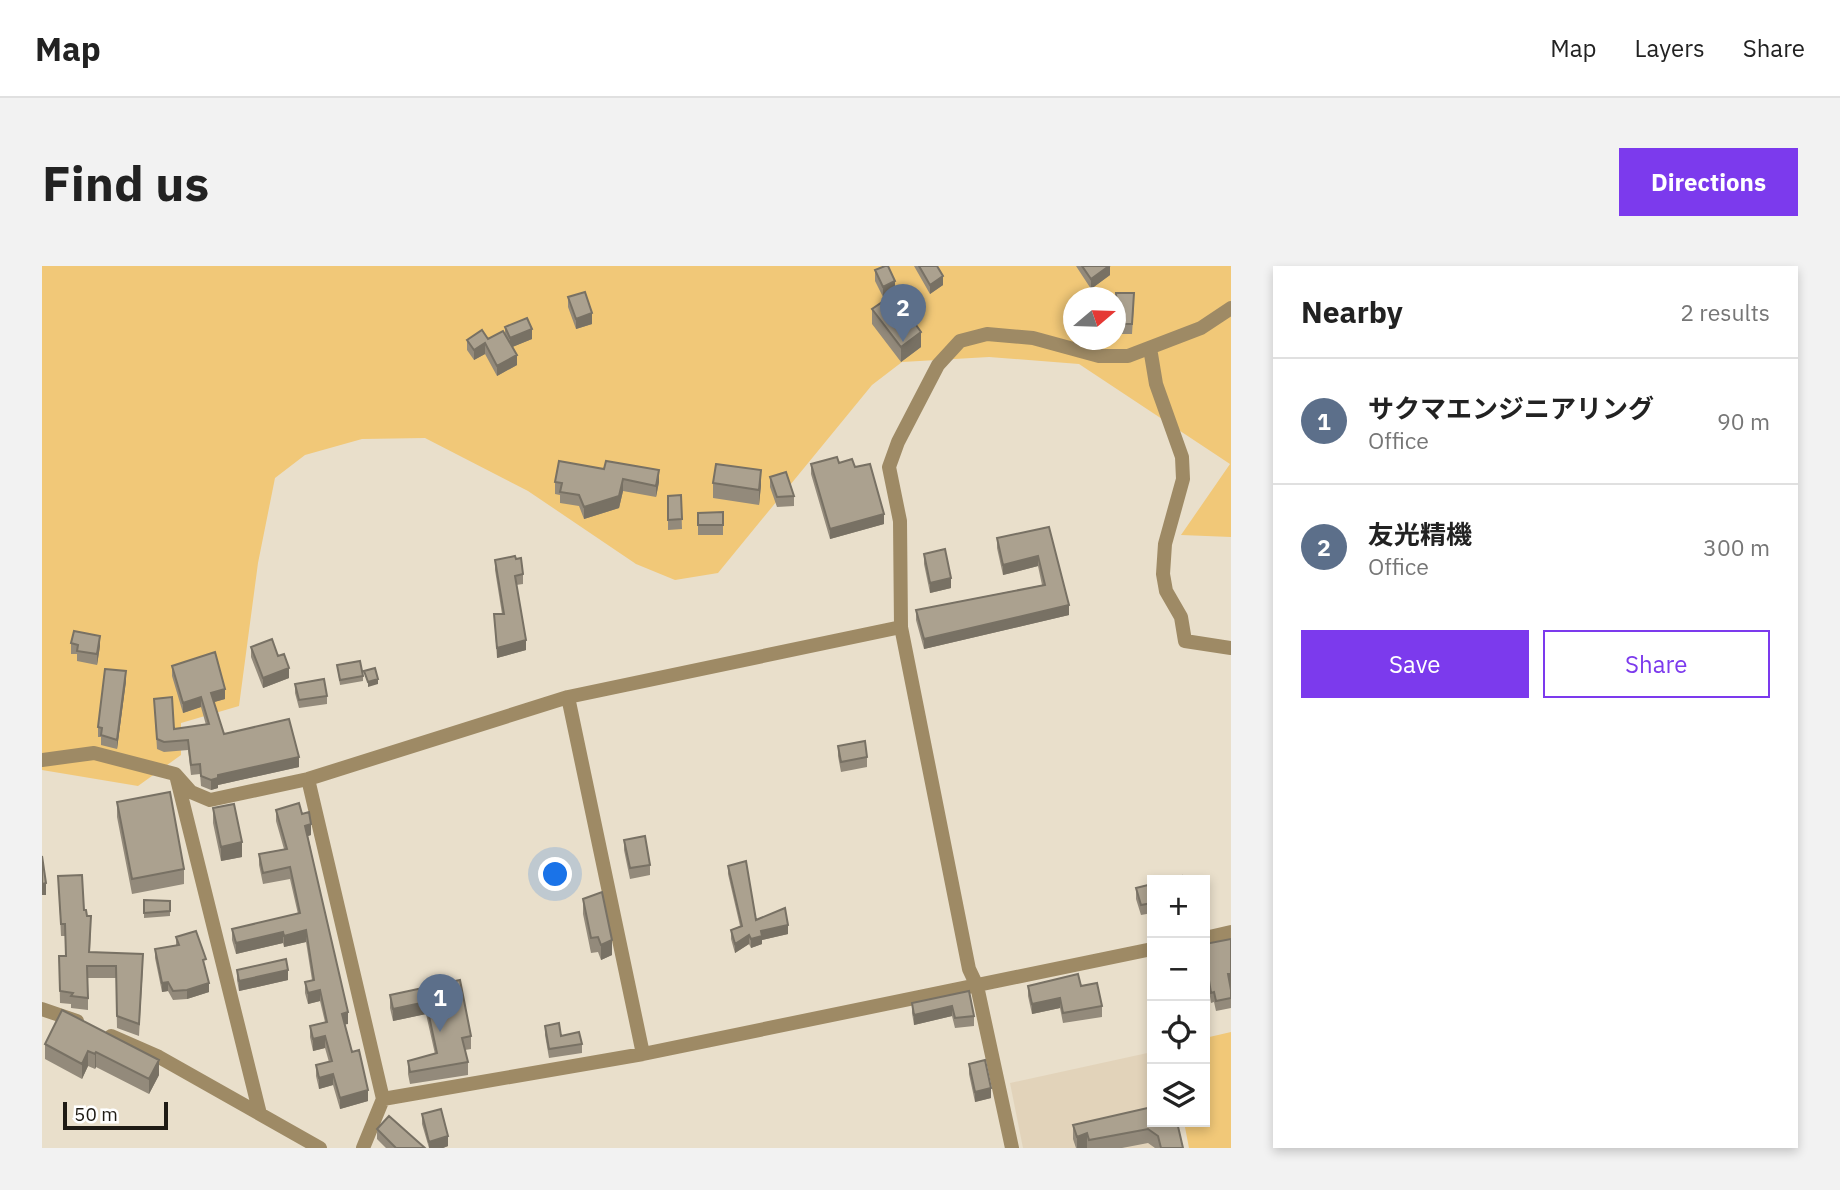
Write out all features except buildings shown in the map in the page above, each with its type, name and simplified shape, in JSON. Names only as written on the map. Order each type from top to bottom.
[{"type":"street","points":[[1012,1148],[977,986],[969,969],[901,626],[900,521],[889,467],[898,442],[938,365],[960,341],[987,334],[1033,338],[1099,356],[1128,355],[1201,328],[1231,308]]},
{"type":"street","points":[[1150,348],[1156,384],[1182,457],[1183,479],[1165,544],[1163,574],[1166,591],[1181,617],[1185,641],[1231,648]]},
{"type":"street","points":[[42,760],[94,753],[176,774],[191,792],[210,800],[308,779],[568,697],[901,626]]},
{"type":"street","points":[[568,697],[643,1054]]},
{"type":"street","points":[[176,774],[260,1114]]},
{"type":"street","points":[[308,779],[383,1099],[363,1148]]},
{"type":"street","points":[[1210,937],[1231,932]]},
{"type":"street","points":[[383,1099],[643,1054],[1147,950]]},
{"type":"street","points":[[42,1009],[159,1057],[320,1148]]},
{"type":"shaded area","points":[[42,266],[1231,266],[1231,537],[1181,535],[1230,464],[1079,364],[989,357],[902,362],[872,385],[718,573],[675,580],[636,564],[528,491],[425,438],[362,439],[305,455],[275,478],[258,563],[239,706],[181,723],[181,755],[138,786],[42,770]]},
{"type":"shaded area","points":[[1231,1032],[1231,1148],[1189,1148],[1185,1127],[1210,1127],[1210,1037]]},
{"type":"shaded area","points":[[1147,1053],[1147,1127],[1158,1127],[1182,1148],[1023,1148],[1010,1083]]},
{"type":"place","name":"友光精機","points":[[903,342]]},
{"type":"place","name":"サクマエンジニアリング","points":[[440,1032]]}]
